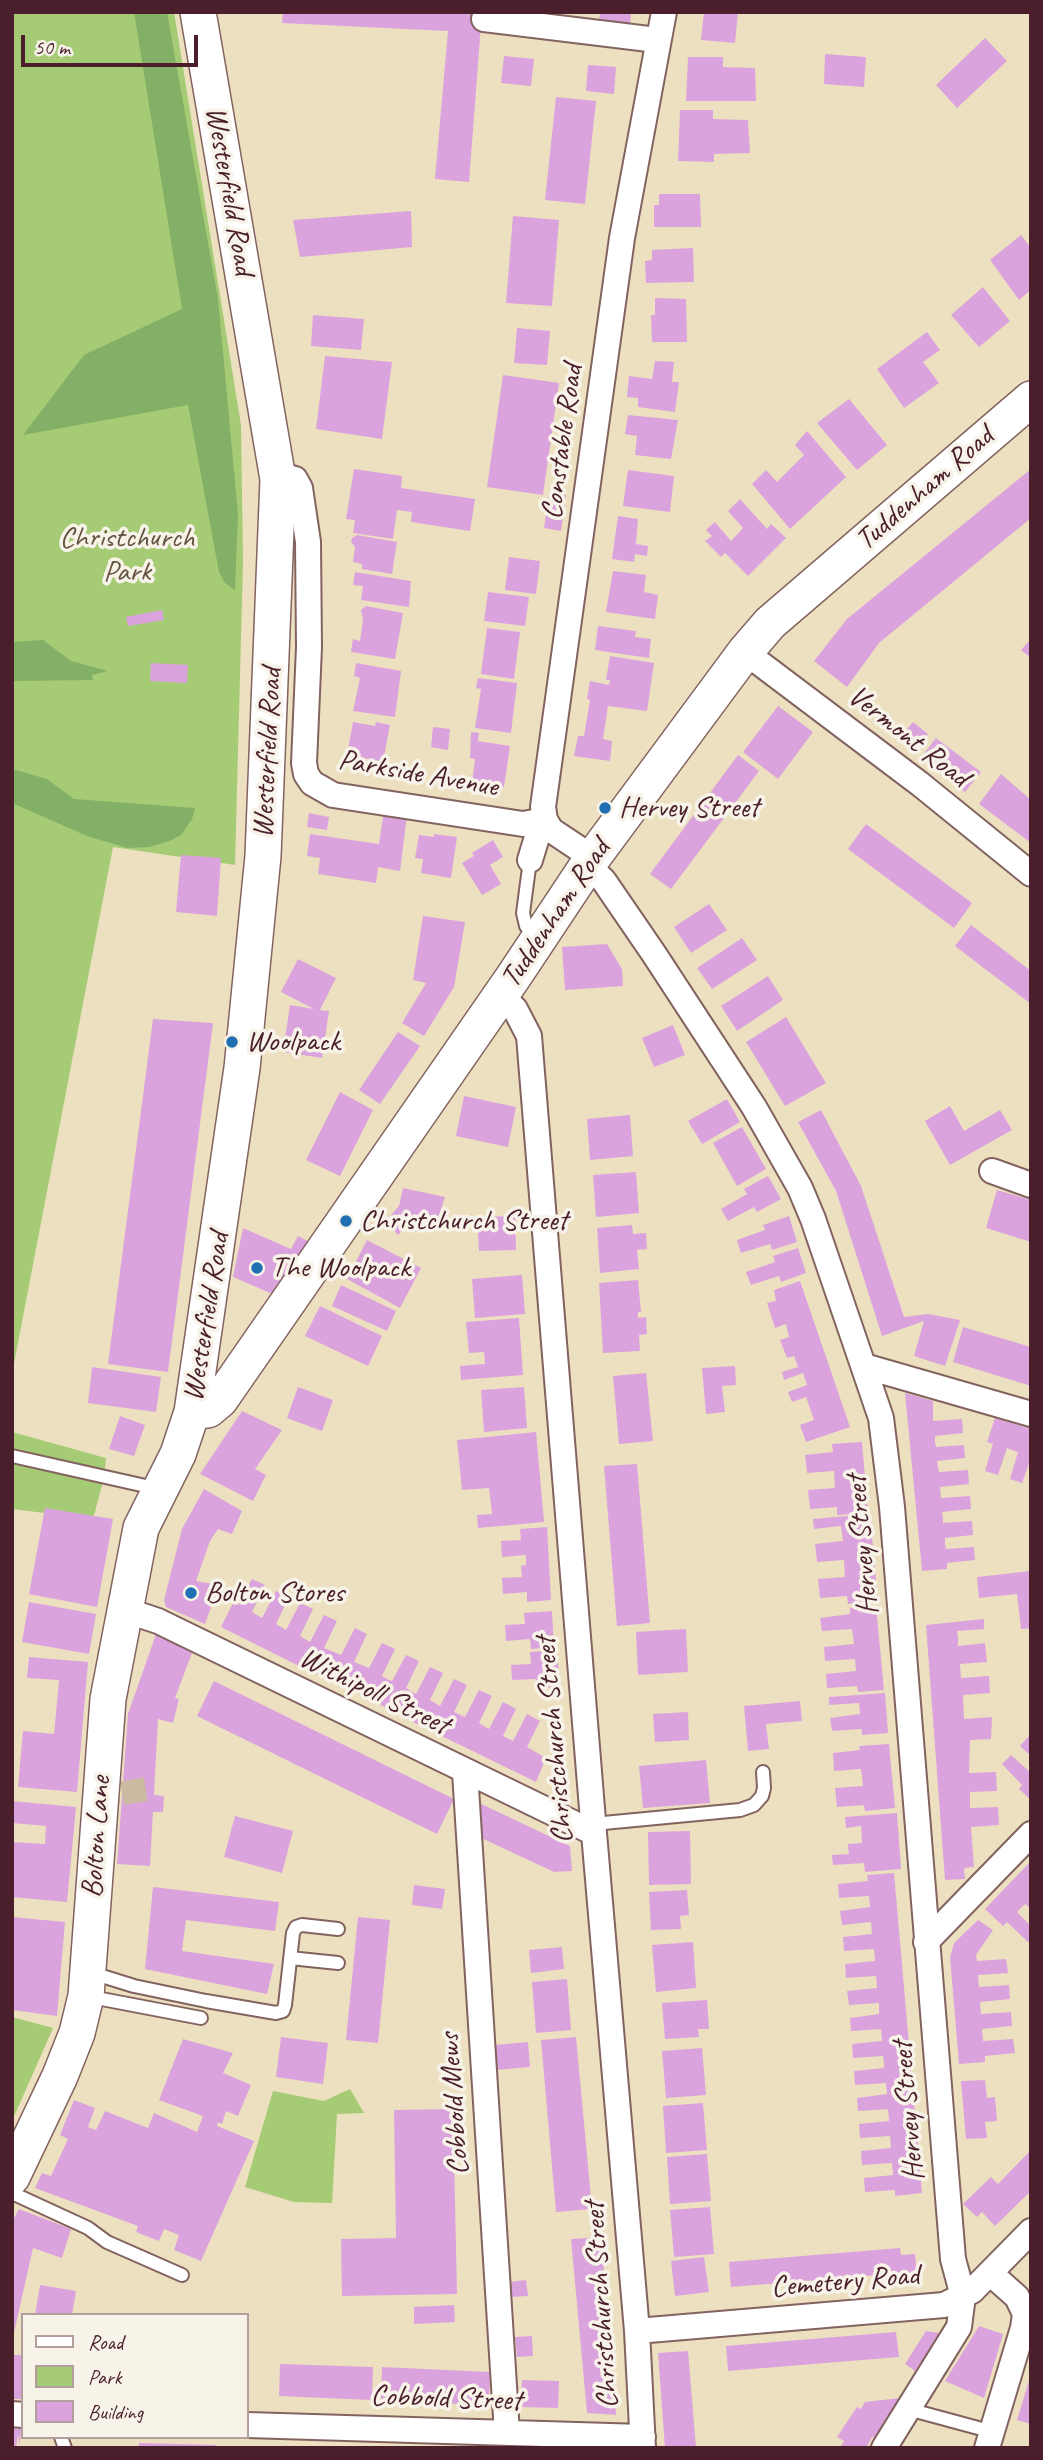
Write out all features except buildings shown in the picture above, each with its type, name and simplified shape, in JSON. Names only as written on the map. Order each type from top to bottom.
[{"type":"main road","name":"Westerfield Road","points":[[159,1490],[178,1454],[192,1412],[219,1242],[252,978],[268,766],[278,479],[198,12]]},
{"type":"main road","name":"Tuddenham Road","points":[[192,1412],[208,1410],[220,1400],[590,862],[745,652],[770,623],[1031,399]]},
{"type":"main road","name":"Bolton Lane","points":[[12,2177],[60,2076],[77,2033],[87,1984],[111,1793],[108,1699],[141,1528],[159,1490]]},
{"type":"street","name":"Constable Road","points":[[537,839],[571,616],[622,238],[664,12]]},
{"type":"street","points":[[484,19],[657,40]]},
{"type":"street","name":"Parkside Avenue","points":[[278,479],[295,479],[300,488],[308,542],[309,647],[304,763],[306,774],[312,783],[333,794],[523,824],[537,839]]},
{"type":"street","name":"Vermont Road","points":[[745,652],[919,784],[1031,874]]},
{"type":"street","points":[[537,839],[551,830],[590,862]]},
{"type":"street","name":"Hervey Street","points":[[590,862],[612,891],[781,1152],[810,1210],[881,1418],[887,1455],[953,2259],[963,2296]]},
{"type":"street","name":"Christchurch Street","points":[[501,995],[515,1009],[528,1035],[593,1829],[638,2332],[643,2442]]},
{"type":"street","points":[[992,1171],[1031,1185]]},
{"type":"street","points":[[864,1366],[1031,1414]]},
{"type":"street","name":"Withipoll Street","points":[[125,1610],[158,1622],[465,1772],[593,1829]]},
{"type":"street","name":"Cobbold Mews","points":[[465,1772],[507,2433]]},
{"type":"street","points":[[926,1942],[1031,1834]]},
{"type":"street","name":"Cemetery Road","points":[[638,2332],[933,2307],[963,2296],[1031,2231]]},
{"type":"street","points":[[990,2273],[1028,2306],[990,2440]]},
{"type":"street","points":[[884,2448],[959,2327],[963,2296]]},
{"type":"street","name":"Cobbold Street","points":[[248,2425],[507,2433],[643,2442]]},
{"type":"lane","points":[[537,839],[524,920],[530,933],[538,939]]},
{"type":"lane","points":[[12,1456],[159,1490]]},
{"type":"lane","points":[[593,1829],[740,1810],[754,1805],[762,1796],[763,1772]]},
{"type":"lane","points":[[87,1984],[134,1986],[276,2013],[283,2011],[285,2005],[296,1927],[302,1925],[338,1929]]},
{"type":"lane","points":[[290,1958],[338,1963]]},
{"type":"lane","points":[[87,1984],[201,2018]]},
{"type":"lane","points":[[12,2193],[88,2228],[107,2242],[182,2275]]},
{"type":"lane","points":[[908,2409],[990,2440]]},
{"type":"green space","name":"Christchurch Park","points":[[12,12],[174,12],[241,425],[243,562],[235,865],[113,847],[12,1374]]},
{"type":"green space","points":[[134,12],[167,12],[218,299],[238,514],[235,590],[225,583],[219,572],[188,405],[23,435],[84,355],[182,309]]},
{"type":"green space","points":[[43,640],[71,661],[108,671],[92,675],[93,680],[12,681],[12,642]]},
{"type":"green space","points":[[12,769],[47,779],[74,799],[195,808],[192,819],[181,835],[149,847],[127,848],[87,836],[12,803]]},
{"type":"green space","points":[[12,1432],[106,1458],[104,1478],[93,1519],[12,1509]]},
{"type":"green space","points":[[12,2017],[53,2028],[12,2121]]},
{"type":"green space","points":[[350,2089],[364,2113],[337,2114],[332,2203],[294,2202],[245,2187],[273,2091],[324,2101]]},
{"type":"tunnel","points":[[122,1793],[154,1788]]},
{"type":"place","name":"Hervey Street","points":[[605,808]]},
{"type":"place","name":"Woolpack","points":[[232,1042]]},
{"type":"place","name":"Christchurch Street","points":[[346,1221]]},
{"type":"place","name":"The Woolpack","points":[[257,1268]]},
{"type":"place","name":"Bolton Stores","points":[[191,1593]]}]
